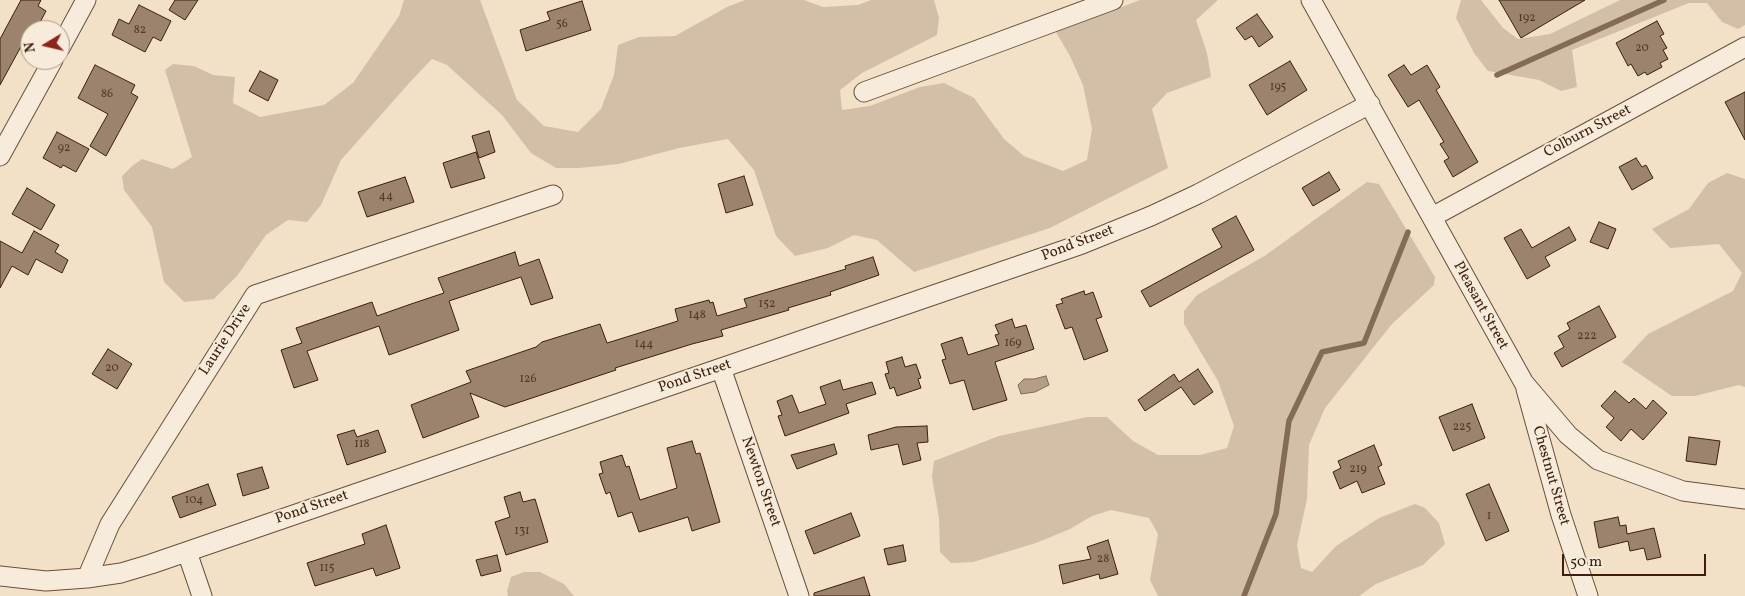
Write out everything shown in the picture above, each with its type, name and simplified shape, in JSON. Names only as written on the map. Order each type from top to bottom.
[{"type":"street","points":[[70,30],[86,0]]},
{"type":"street","points":[[864,92],[1113,0]]},
{"type":"street","name":"Pleasant Street","points":[[1311,0],[1524,383],[1568,435],[1598,460],[1683,491],[1745,499]]},
{"type":"street","name":"Colburn Street","points":[[1432,217],[1745,47]]},
{"type":"street","points":[[0,156],[48,70]]},
{"type":"street","name":"Pond Street","points":[[0,576],[46,581],[87,578],[120,573],[151,564],[1082,244],[1151,216],[1198,194],[1370,104]]},
{"type":"street","name":"Laurie Drive","points":[[87,578],[110,524],[255,296],[553,195]]},
{"type":"street","name":"Newton Street","points":[[721,368],[799,596]]},
{"type":"street","name":"Chestnut Street","points":[[1524,383],[1561,515],[1588,596]]},
{"type":"street","points":[[187,552],[202,596]]},
{"type":"shaded area","points":[[404,0],[480,0],[517,100],[544,126],[578,132],[601,109],[614,75],[618,45],[639,37],[675,36],[727,7],[745,0],[804,0],[823,7],[858,5],[871,0],[934,0],[939,18],[937,35],[862,73],[840,90],[842,110],[870,106],[920,87],[944,83],[974,98],[1004,139],[1024,156],[1063,171],[1087,160],[1092,129],[1083,85],[1070,56],[1056,32],[1140,0],[1218,0],[1196,20],[1207,53],[1211,77],[1167,93],[1152,109],[1168,168],[1050,228],[914,272],[877,240],[854,235],[828,248],[795,256],[776,236],[754,170],[728,139],[679,148],[619,164],[556,168],[531,153],[502,115],[447,65],[432,59],[341,160],[321,205],[307,222],[288,220],[266,235],[237,276],[214,299],[184,302],[164,282],[152,227],[124,190],[122,176],[142,159],[173,169],[192,157],[165,70],[173,64],[194,66],[213,75],[235,77],[233,103],[260,117],[324,105],[353,83],[399,16]]},
{"type":"shaded area","points":[[1461,0],[1481,0],[1503,28],[1518,39],[1550,34],[1620,0],[1745,0],[1745,25],[1738,29],[1722,22],[1707,3],[1689,3],[1572,50],[1577,87],[1561,91],[1539,80],[1488,71],[1474,53],[1456,18]]},
{"type":"shaded area","points":[[1727,173],[1745,179],[1745,387],[1739,385],[1695,396],[1672,396],[1622,362],[1648,334],[1733,291],[1742,273],[1719,244],[1670,248],[1652,229],[1689,209],[1708,183]]},
{"type":"shaded area","points":[[1367,182],[1379,184],[1435,277],[1434,285],[1392,324],[1325,408],[1309,445],[1307,499],[1297,545],[1301,568],[1312,572],[1336,546],[1379,518],[1415,504],[1425,508],[1439,523],[1445,544],[1423,565],[1376,584],[1359,596],[1158,596],[1150,580],[1158,534],[1149,518],[1111,510],[1092,516],[1070,529],[1036,543],[973,562],[951,563],[940,552],[939,518],[932,477],[934,461],[999,436],[1087,417],[1107,417],[1133,441],[1158,455],[1200,455],[1227,448],[1234,426],[1218,381],[1184,324],[1184,311],[1197,295],[1266,255]]},
{"type":"shaded area","points":[[1046,376],[1049,385],[1035,392],[1021,394],[1018,385],[1024,379]]},
{"type":"shaded area","points":[[524,572],[540,572],[564,584],[574,596],[508,596],[507,591],[511,577]]},
{"type":"building","points":[[21,0],[41,0],[38,6],[46,11],[41,20],[20,20],[20,48],[0,85],[0,39]]},
{"type":"building","points":[[175,0],[198,0],[185,20],[169,10]]},
{"type":"building","points":[[1499,0],[1585,0],[1521,38]]},
{"type":"building","points":[[582,1],[591,30],[526,51],[520,30],[550,20],[547,12]]},
{"type":"building","points":[[139,5],[171,21],[161,41],[153,37],[145,52],[112,35],[119,19],[129,24]]},
{"type":"building","points":[[1257,14],[1273,37],[1259,47],[1252,36],[1245,40],[1236,28]]},
{"type":"building","points":[[1657,21],[1664,34],[1660,36],[1667,48],[1663,50],[1668,59],[1660,63],[1662,67],[1647,75],[1645,72],[1638,76],[1631,64],[1628,66],[1616,43]]},
{"type":"building","points":[[1290,61],[1307,90],[1267,115],[1249,85]]},
{"type":"building","points":[[95,65],[135,85],[131,93],[138,97],[106,156],[90,146],[108,114],[78,98]]},
{"type":"building","points":[[1404,65],[1411,75],[1427,65],[1440,87],[1436,90],[1478,162],[1453,177],[1444,161],[1449,158],[1440,144],[1444,142],[1419,100],[1408,107],[1388,75]]},
{"type":"building","points":[[260,71],[278,80],[268,101],[249,91]]},
{"type":"building","points":[[1745,92],[1745,140],[1725,102]]},
{"type":"building","points":[[489,131],[495,152],[479,158],[472,136]]},
{"type":"building","points":[[57,132],[89,149],[76,172],[63,165],[61,168],[43,158]]},
{"type":"building","points":[[476,152],[485,178],[451,188],[443,163]]},
{"type":"building","points":[[1636,158],[1642,167],[1646,165],[1653,178],[1632,190],[1619,167]]},
{"type":"building","points":[[1329,172],[1340,190],[1313,206],[1302,188]]},
{"type":"building","points":[[744,176],[753,205],[726,213],[718,184]]},
{"type":"building","points":[[405,177],[414,202],[367,217],[358,192]]},
{"type":"building","points":[[27,188],[55,205],[41,230],[12,214]]},
{"type":"building","points":[[1236,216],[1254,250],[1150,307],[1141,291],[1222,247],[1212,229]]},
{"type":"building","points":[[1599,222],[1616,229],[1608,249],[1590,242]]},
{"type":"building","points":[[1569,227],[1576,240],[1545,257],[1550,266],[1527,279],[1504,238],[1521,229],[1532,248]]},
{"type":"building","points":[[34,231],[59,245],[55,252],[68,260],[62,273],[36,259],[28,275],[12,266],[0,288],[0,241],[22,253]]},
{"type":"building","points":[[515,252],[519,266],[539,259],[553,298],[531,305],[521,277],[449,301],[459,330],[389,355],[379,326],[307,351],[318,380],[294,388],[281,350],[302,343],[296,328],[372,302],[377,316],[444,293],[438,278]]},
{"type":"building","points":[[873,257],[879,275],[830,292],[831,295],[788,308],[789,310],[721,330],[723,336],[615,368],[616,370],[505,407],[470,393],[479,417],[423,438],[411,405],[471,382],[466,371],[536,347],[542,342],[600,324],[607,343],[678,321],[675,309],[709,300],[710,303],[713,302],[717,316],[747,307],[744,299],[846,269],[845,266]]},
{"type":"building","points":[[1084,291],[1085,295],[1093,292],[1102,317],[1096,319],[1108,351],[1084,360],[1072,327],[1065,329],[1056,305],[1063,303],[1061,299]]},
{"type":"building","points":[[1599,306],[1616,337],[1562,367],[1554,353],[1564,347],[1558,336],[1570,329],[1567,323]]},
{"type":"building","points":[[1012,319],[1015,328],[1026,325],[1034,349],[995,362],[1007,400],[973,410],[964,380],[950,384],[942,360],[946,359],[941,344],[962,337],[968,355],[999,345],[995,335],[999,334],[995,325]]},
{"type":"building","points":[[108,349],[132,364],[117,389],[92,374]]},
{"type":"building","points":[[902,357],[905,367],[916,364],[921,378],[918,379],[921,388],[897,396],[894,387],[890,389],[885,374],[889,373],[886,362]]},
{"type":"building","points":[[1198,369],[1213,392],[1194,405],[1181,387],[1145,411],[1138,400],[1174,374],[1179,382]]},
{"type":"building","points":[[840,380],[843,390],[872,382],[876,394],[846,404],[849,413],[785,436],[778,416],[782,415],[777,401],[792,395],[799,413],[826,404],[820,387]]},
{"type":"building","points":[[1615,391],[1629,403],[1634,398],[1646,409],[1653,400],[1667,413],[1643,440],[1631,429],[1621,441],[1606,427],[1614,418],[1601,406]]},
{"type":"building","points":[[1472,404],[1485,438],[1453,451],[1439,417]]},
{"type":"building","points":[[927,426],[928,442],[917,443],[921,460],[903,465],[898,444],[871,450],[868,435],[896,427]]},
{"type":"building","points":[[354,430],[357,437],[378,430],[386,452],[347,465],[337,435]]},
{"type":"building","points":[[1689,437],[1720,441],[1716,465],[1686,461]]},
{"type":"building","points":[[692,441],[696,454],[700,453],[720,522],[692,531],[688,517],[639,532],[632,512],[618,517],[610,492],[606,494],[599,474],[603,473],[600,462],[622,455],[626,467],[629,466],[640,500],[677,488],[667,448]]},
{"type":"building","points":[[834,444],[837,454],[797,469],[791,455]]},
{"type":"building","points":[[1374,445],[1382,465],[1378,467],[1385,484],[1362,493],[1357,481],[1340,489],[1333,472],[1341,468],[1338,461]]},
{"type":"building","points":[[262,467],[269,488],[243,496],[237,474]]},
{"type":"building","points":[[208,484],[216,505],[180,518],[172,497]]},
{"type":"building","points":[[1489,484],[1509,531],[1486,541],[1466,494]]},
{"type":"building","points":[[520,492],[523,502],[535,499],[548,542],[506,555],[495,522],[510,517],[504,497]]},
{"type":"building","points":[[851,513],[860,536],[814,554],[805,531]]},
{"type":"building","points":[[1618,517],[1620,526],[1626,525],[1627,534],[1654,528],[1661,557],[1647,560],[1644,548],[1630,551],[1628,541],[1599,548],[1594,522]]},
{"type":"building","points":[[386,525],[400,568],[376,576],[373,568],[315,586],[307,563],[365,544],[362,534]]},
{"type":"building","points":[[1108,540],[1118,574],[1100,579],[1099,574],[1063,584],[1059,565],[1091,559],[1087,547]]},
{"type":"building","points":[[903,545],[906,561],[888,565],[884,549]]},
{"type":"building","points":[[497,555],[501,571],[481,576],[476,560]]},
{"type":"building","points":[[864,577],[870,596],[814,596],[814,593]]},
{"type":"waterway","points":[[1497,75],[1664,0]]},
{"type":"waterway","points":[[1244,596],[1276,514],[1289,421],[1322,352],[1364,343],[1408,232]]}]
